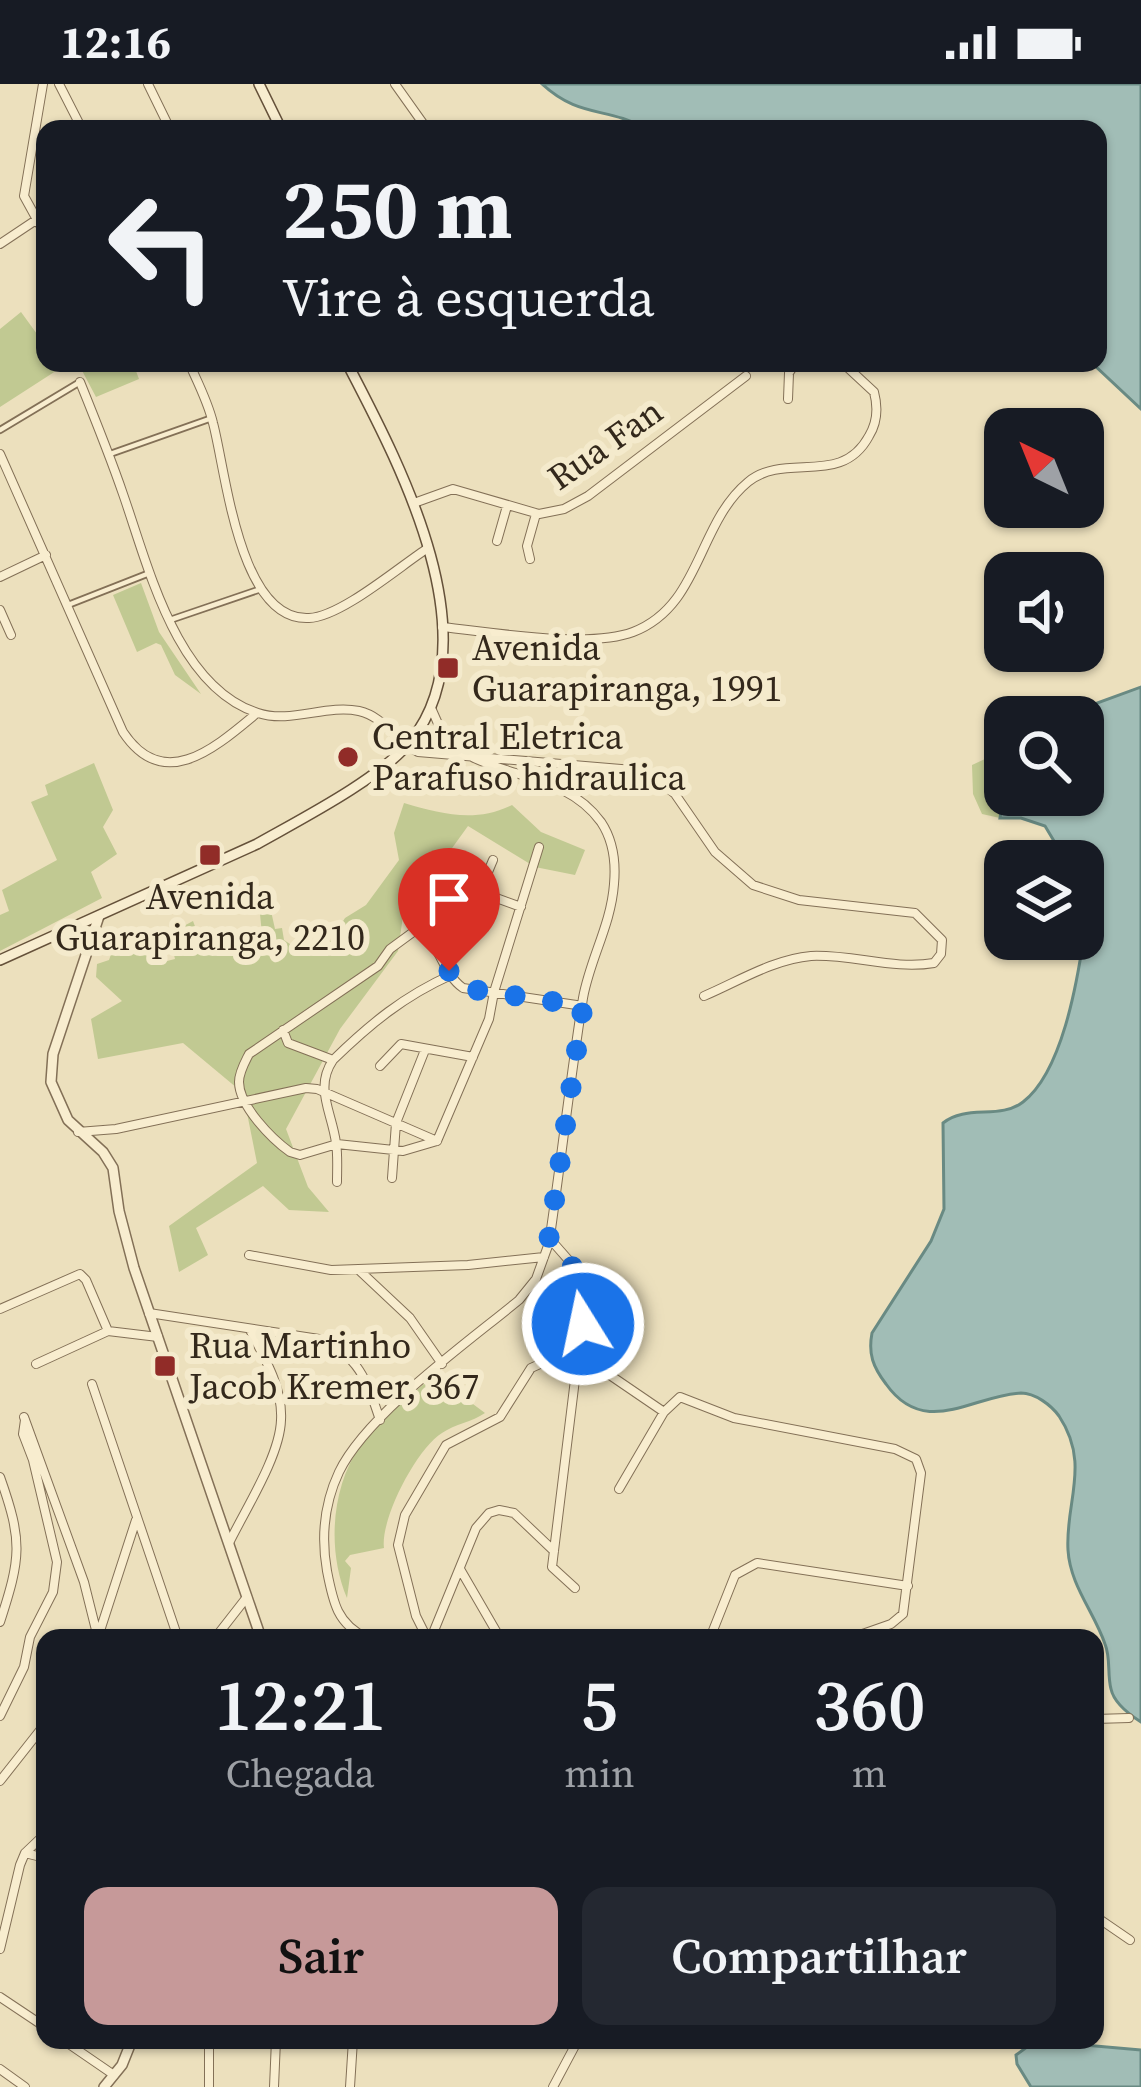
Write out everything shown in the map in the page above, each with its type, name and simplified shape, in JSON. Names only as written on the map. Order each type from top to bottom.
[{"type":"main road","points":[[259,84],[277,120]]},
{"type":"main road","points":[[0,960],[257,844],[333,800],[406,747],[432,710],[442,628],[428,548],[414,503],[351,372]]},
{"type":"main road","points":[[99,916],[51,1069],[53,1092],[76,1132],[103,1152],[113,1168],[122,1225],[149,1313],[258,1629]]},
{"type":"main road","points":[[104,2087],[127,2049]]},
{"type":"street","points":[[36,120],[43,84]]},
{"type":"street","points":[[59,84],[77,120]]},
{"type":"street","points":[[148,84],[166,120]]},
{"type":"street","points":[[395,84],[421,120]]},
{"type":"street","points":[[0,244],[36,220],[26,202],[24,185],[36,121]]},
{"type":"street","points":[[193,372],[212,418],[244,555],[261,589],[286,612],[310,619],[330,613],[428,548]]},
{"type":"street","points":[[788,399],[790,372]]},
{"type":"street","points":[[442,628],[604,638],[631,633],[662,615],[687,586],[719,516],[748,482],[778,469],[836,466],[860,449],[876,418],[874,392],[852,372]]},
{"type":"street","name":"Rua Fan","points":[[414,503],[453,489],[536,514],[564,509],[588,496],[746,376]]},
{"type":"street","points":[[0,430],[80,382],[169,621],[211,682],[238,704],[257,713],[288,716],[365,712],[381,720],[406,747],[426,753],[633,770],[676,794],[715,852],[753,885],[799,900],[915,913],[941,940],[941,954],[927,964],[806,956],[704,997]]},
{"type":"street","points":[[107,455],[212,418]]},
{"type":"street","points":[[0,454],[123,732],[141,755],[162,762],[188,760],[225,740],[257,713]]},
{"type":"street","points":[[497,541],[507,506]]},
{"type":"street","points":[[530,559],[527,546],[536,514]]},
{"type":"street","points":[[0,577],[46,555]]},
{"type":"street","points":[[68,605],[150,572]]},
{"type":"street","points":[[169,621],[261,589]]},
{"type":"street","points":[[0,610],[11,635]]},
{"type":"street","points":[[432,710],[451,752]]},
{"type":"street","points":[[351,1629],[339,1617],[322,1545],[340,1470],[380,1420],[519,1300],[536,1279],[549,1238],[583,1006],[614,886],[607,833],[583,802],[561,788],[464,753]]},
{"type":"street","points":[[437,1141],[490,1019],[539,847]]},
{"type":"street","points":[[459,940],[494,860]]},
{"type":"street","points":[[480,892],[520,907]]},
{"type":"street","points":[[437,1141],[394,1150],[337,1144],[300,1155],[290,1152],[245,1102],[238,1084],[249,1054],[379,966],[390,949],[420,927],[433,939],[463,988],[583,1006]]},
{"type":"street","points":[[337,1182],[337,1144],[322,1091],[325,1072],[374,1020],[451,975]]},
{"type":"street","points":[[283,1030],[288,1043],[334,1060]]},
{"type":"street","points":[[380,1066],[401,1044],[473,1058]]},
{"type":"street","points":[[392,1178],[396,1123],[425,1051]]},
{"type":"street","points":[[76,1132],[116,1129],[306,1088],[437,1141]]},
{"type":"street","points":[[549,1238],[572,1264],[583,1289],[585,1309],[553,1571],[574,1588]]},
{"type":"street","points":[[249,1255],[331,1270],[544,1257]]},
{"type":"street","points":[[359,1270],[410,1318],[442,1364]]},
{"type":"street","points":[[0,1309],[76,1273],[86,1280],[108,1331]]},
{"type":"street","points":[[149,1313],[320,1339],[340,1347],[358,1364],[380,1420]]},
{"type":"street","points":[[229,1543],[277,1442],[281,1423],[274,1381],[250,1329]]},
{"type":"street","points":[[36,1364],[108,1331],[158,1337]]},
{"type":"street","points":[[424,1629],[398,1545],[405,1515],[446,1445],[500,1417],[531,1368],[579,1354],[664,1412]]},
{"type":"street","points":[[92,1384],[175,1629]]},
{"type":"street","points":[[619,1489],[664,1412],[680,1397],[734,1418],[895,1449],[916,1459],[921,1473],[900,1618],[873,1629]]},
{"type":"street","points":[[0,1716],[52,1592],[57,1562],[23,1434],[25,1418],[50,1480],[95,1629]]},
{"type":"street","points":[[0,1477],[19,1548],[0,1622]]},
{"type":"street","points":[[433,1629],[476,1528],[489,1514],[514,1513],[554,1551]]},
{"type":"street","points":[[101,1629],[137,1517]]},
{"type":"street","points":[[714,1629],[735,1575],[757,1563],[908,1586]]},
{"type":"street","points":[[460,1568],[495,1629]]},
{"type":"street","points":[[222,1629],[247,1597]]},
{"type":"street","points":[[1104,1719],[1129,1718]]},
{"type":"street","points":[[0,1781],[36,1735]]},
{"type":"street","points":[[0,1948],[12,1889],[25,1853],[36,1843]]},
{"type":"street","points":[[25,1853],[36,1856]]},
{"type":"street","points":[[1104,1922],[1130,1940]]},
{"type":"street","points":[[0,1997],[36,2021]]},
{"type":"street","points":[[76,2049],[114,2075]]},
{"type":"street","points":[[208,2049],[209,2087]]},
{"type":"street","points":[[274,2087],[276,2049]]},
{"type":"street","points":[[350,2087],[352,2049]]},
{"type":"street","points":[[553,2087],[573,2049]]},
{"type":"street","points":[[3,2075],[25,2087]]},
{"type":"green space","points":[[21,312],[36,333],[36,372],[54,372],[0,407],[0,329]]},
{"type":"green space","points":[[83,372],[136,372],[139,379],[96,397]]},
{"type":"green space","points":[[141,583],[159,632],[201,694],[175,675],[161,645],[137,652],[113,595]]},
{"type":"green space","points":[[984,759],[984,814],[973,794],[972,765]]},
{"type":"green space","points":[[94,763],[113,810],[103,827],[117,854],[91,872],[102,898],[0,951],[0,915],[9,911],[2,890],[57,860],[31,802],[48,795],[45,785]]},
{"type":"green space","points":[[404,803],[472,815],[512,805],[541,832],[585,850],[575,875],[535,867],[468,826],[403,916],[398,951],[340,1029],[286,1129],[308,1187],[329,1212],[289,1210],[263,1186],[196,1228],[208,1255],[179,1272],[169,1226],[257,1163],[243,1093],[183,1043],[98,1059],[91,1019],[122,1001],[96,977],[97,964],[109,960],[115,943],[141,940],[151,965],[175,959],[169,934],[193,921],[196,929],[209,926],[224,954],[262,934],[260,914],[271,911],[275,929],[282,928],[284,940],[299,950],[323,953],[345,918],[366,905],[399,860],[394,833]]},
{"type":"green space","points":[[434,1375],[485,1413],[442,1433],[421,1454],[394,1504],[384,1548],[350,1555],[345,1561],[351,1568],[347,1598],[337,1560],[335,1520],[350,1463],[385,1417]]},
{"type":"water","points":[[542,84],[1141,84],[1141,409],[1102,372],[1107,372],[1107,120],[626,120],[581,108]]},
{"type":"water","points":[[1141,687],[1141,1722],[1113,1694],[1104,1629],[1098,1629],[1070,1563],[1068,1532],[1075,1467],[1059,1416],[1042,1400],[1021,1393],[950,1410],[917,1409],[886,1384],[871,1347],[872,1333],[931,1241],[944,1209],[943,1123],[962,1114],[1014,1107],[1037,1088],[1058,1049],[1080,960],[1104,960],[1104,840],[1053,840],[1045,826],[1021,818],[1000,818],[1104,816],[1104,701]]},
{"type":"water","points":[[1024,2049],[1141,2050],[1141,2087],[1031,2087],[1016,2055]]},
{"type":"place","name":"Avenida Guarapiranga, 1991","points":[[448,668]]},
{"type":"place","name":"Central Eletrica Parafuso hidraulica","points":[[348,757]]},
{"type":"place","name":"Avenida Guarapiranga, 2210","points":[[210,855]]},
{"type":"place","name":"Rua Martinho Jacob Kremer, 367","points":[[165,1366]]},
{"type":"route","points":[[449,971],[463,988],[583,1006],[549,1238],[579,1278],[585,1298],[583,1324]]}]
